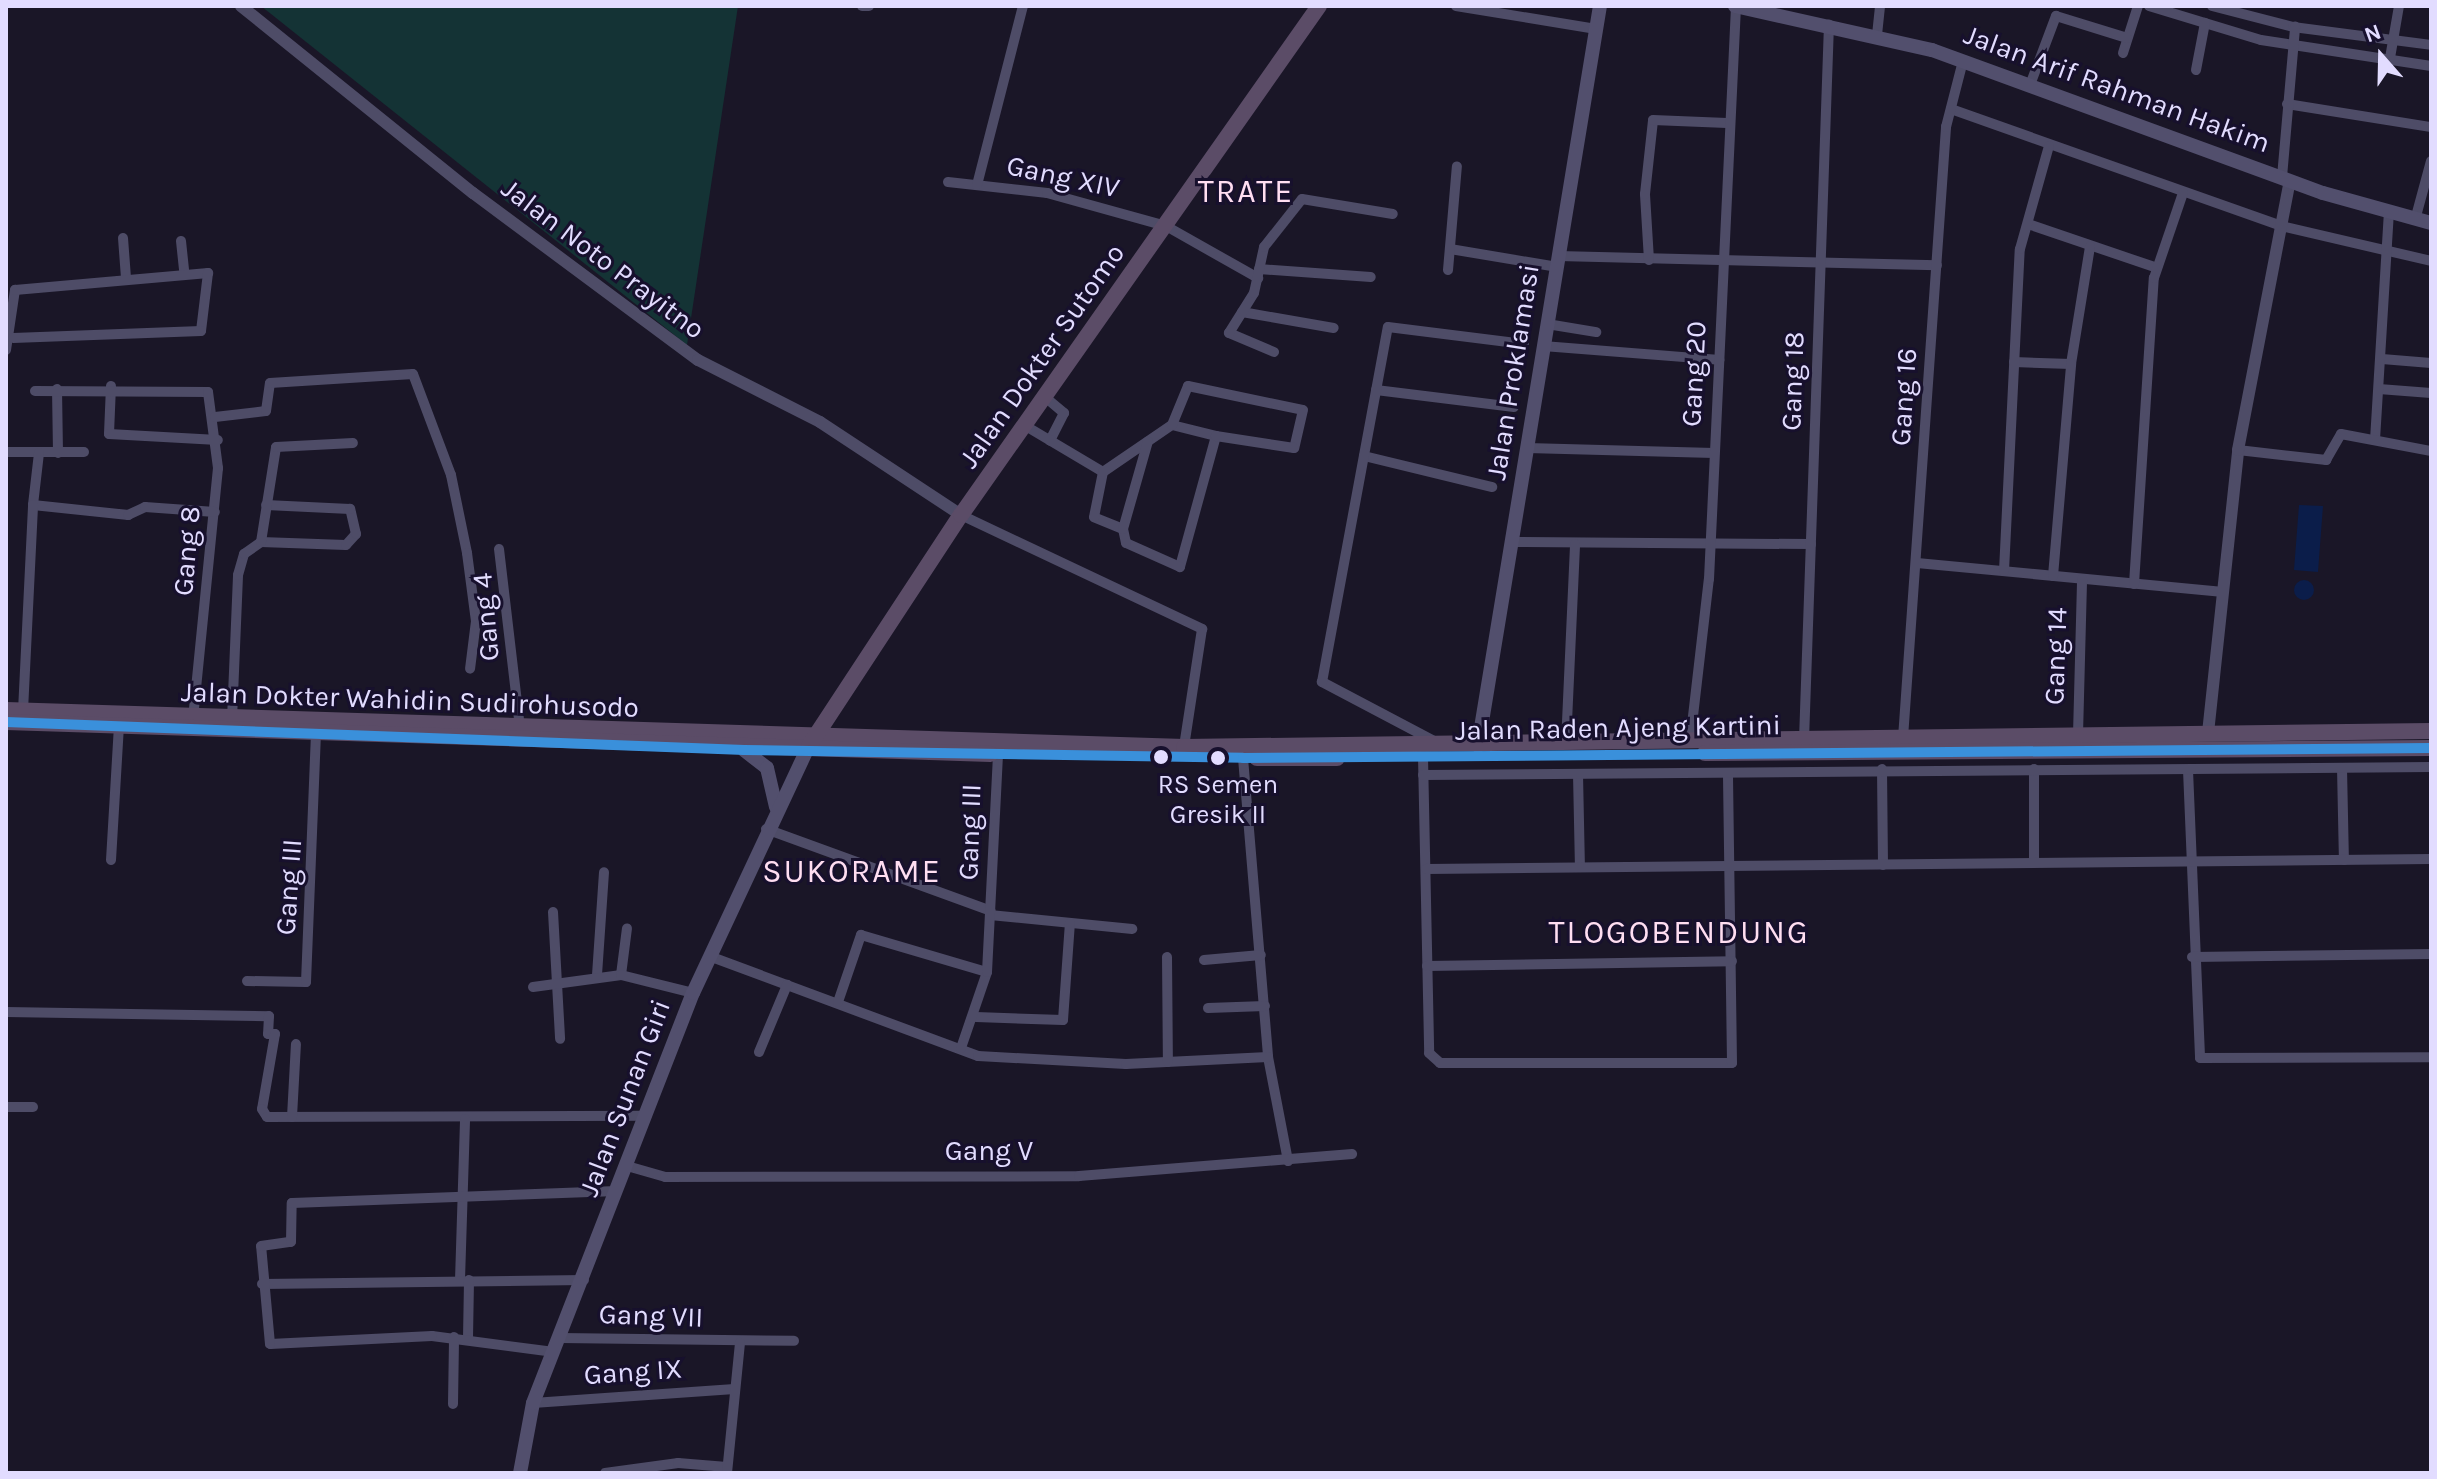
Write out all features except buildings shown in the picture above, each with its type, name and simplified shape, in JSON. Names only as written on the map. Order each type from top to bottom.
[{"type":"highway","name":"Jalan Dokter Sutomo","points":[[809,746],[961,515],[1319,6]]},
{"type":"highway","name":"Jalan Dokter Wahidin Sudirohusodo","points":[[14,711],[193,718],[316,735],[744,750],[809,746]]},
{"type":"highway","name":"Jalan Dokter Wahidin Sudirohusodo","points":[[6,722],[119,727],[232,725],[520,730],[809,746]]},
{"type":"highway","name":"Jalan Raden Ajeng Kartini","points":[[2160,740],[2208,733],[2431,731]]},
{"type":"highway","name":"Jalan Raden Ajeng Kartini","points":[[809,746],[998,755],[1184,747],[1478,746],[2078,735],[2134,740]]},
{"type":"highway","name":"Jalan Raden Ajeng Kartini","points":[[809,746],[1131,751],[1243,758],[1423,757],[2134,740],[2431,748]]},
{"type":"main road","name":"Jalan Proklamasi","points":[[1478,746],[1600,6]]},
{"type":"main road","name":"Jalan Arif Rahman Hakim","points":[[1735,6],[1877,35],[1963,61],[2286,179],[2431,223]]},
{"type":"main road","name":"Jalan Sunan Giri","points":[[520,1473],[533,1403],[584,1280],[693,993],[776,807],[809,746]]},
{"type":"main road","points":[[744,750],[767,768],[776,807]]},
{"type":"street","name":"Jalan Noto Prayitno","points":[[241,6],[473,193],[698,360],[820,422],[961,515]]},
{"type":"street","points":[[862,6],[869,6]]},
{"type":"street","points":[[977,185],[1023,6]]},
{"type":"street","points":[[1456,6],[1596,29]]},
{"type":"street","name":"Gang 20","points":[[1690,742],[1710,549],[1727,123],[1735,6]]},
{"type":"street","points":[[1877,35],[1880,6]]},
{"type":"street","points":[[2123,53],[2138,6]]},
{"type":"street","points":[[2149,6],[2261,40],[2431,66]]},
{"type":"street","points":[[2212,6],[2231,12],[2244,11],[2263,20],[2295,27],[2431,45]]},
{"type":"street","points":[[2390,58],[2399,6]]},
{"type":"street","points":[[2227,29],[2231,12]]},
{"type":"street","points":[[2030,85],[2056,16],[2127,38]]},
{"type":"street","points":[[2261,40],[2263,20]]},
{"type":"street","points":[[2196,70],[2205,23]]},
{"type":"street","name":"Gang 18","points":[[1804,740],[1829,24]]},
{"type":"street","points":[[2208,733],[2238,450],[2281,226],[2286,179],[2287,104],[2295,27]]},
{"type":"street","name":"Gang 16","points":[[1903,738],[1937,265],[1951,109],[1963,61]]},
{"type":"street","points":[[2287,104],[2431,127]]},
{"type":"street","points":[[1951,109],[2281,226],[2386,255],[2431,261]]},
{"type":"street","points":[[1649,260],[1645,194],[1653,120],[1727,123]]},
{"type":"street","points":[[2004,571],[2014,362],[2028,224],[2049,146]]},
{"type":"street","points":[[2415,220],[2431,161]]},
{"type":"street","points":[[1448,270],[1457,166]]},
{"type":"street","name":"Gang XIV","points":[[948,182],[1047,193],[1166,226],[1259,273]]},
{"type":"street","points":[[2134,584],[2157,268],[2183,193]]},
{"type":"street","points":[[1274,352],[1229,333],[1259,273],[1264,247],[1302,199],[1393,214]]},
{"type":"street","points":[[2375,440],[2389,212]]},
{"type":"street","points":[[2028,224],[2157,268]]},
{"type":"street","points":[[123,238],[126,278]]},
{"type":"street","points":[[181,241],[184,272]]},
{"type":"street","points":[[2053,576],[2071,364],[2090,247]]},
{"type":"street","points":[[1450,249],[1558,262],[1820,260],[1937,265]]},
{"type":"street","points":[[6,350],[13,338],[15,290],[184,272],[208,273],[201,331],[13,338]]},
{"type":"street","points":[[1259,273],[1371,277]]},
{"type":"street","points":[[1242,312],[1334,328]]},
{"type":"street","points":[[1547,324],[1596,332]]},
{"type":"street","points":[[1442,746],[1322,682],[1388,327],[1524,344]]},
{"type":"street","points":[[1543,346],[1719,360]]},
{"type":"street","points":[[2382,359],[2431,363]]},
{"type":"street","points":[[2014,362],[2071,364]]},
{"type":"street","points":[[215,417],[266,411],[270,383],[413,374],[451,475],[467,553],[476,621],[470,669]]},
{"type":"street","points":[[35,391],[111,386],[109,434],[218,440]]},
{"type":"street","name":"Gang 8","points":[[111,386],[207,390],[215,417],[218,440],[215,512],[193,718]]},
{"type":"street","points":[[1123,529],[1094,517],[1103,472],[1172,425],[1186,387],[1303,410],[1294,448],[1216,436],[1172,425]]},
{"type":"street","points":[[57,389],[58,453]]},
{"type":"street","points":[[2379,389],[2431,393]]},
{"type":"street","points":[[1376,390],[1514,407]]},
{"type":"street","points":[[1045,397],[1064,413],[1050,441]]},
{"type":"street","points":[[1024,425],[1103,472]]},
{"type":"street","points":[[2238,450],[2324,460],[2338,435],[2431,451]]},
{"type":"street","points":[[1148,441],[1123,529],[1126,543],[1182,566],[1216,436]]},
{"type":"street","points":[[261,542],[276,447],[353,443]]},
{"type":"street","points":[[1527,448],[1714,453]]},
{"type":"street","points":[[6,452],[84,452]]},
{"type":"street","points":[[14,711],[39,453]]},
{"type":"street","points":[[1364,456],[1492,487]]},
{"type":"street","points":[[33,505],[128,515],[145,507],[215,512]]},
{"type":"street","points":[[232,725],[238,575],[244,554],[261,542],[346,545],[356,534],[350,509],[266,505]]},
{"type":"street","points":[[961,515],[1206,633],[1184,747]]},
{"type":"street","points":[[1511,542],[1710,549],[1811,544]]},
{"type":"street","points":[[1566,744],[1575,544]]},
{"type":"street","name":"Gang 4","points":[[499,549],[520,730]]},
{"type":"street","points":[[1917,563],[2221,592]]},
{"type":"street","name":"Gang 14","points":[[2078,735],[2082,579]]},
{"type":"street","points":[[111,860],[119,727]]},
{"type":"street","name":"Gang III","points":[[247,981],[306,982],[316,735]]},
{"type":"street","name":"Gang III","points":[[961,1048],[976,1017],[987,972],[998,755]]},
{"type":"street","points":[[1423,757],[1429,1053],[1440,1063],[1725,1066],[1734,1060],[1728,774]]},
{"type":"street","points":[[1243,758],[1268,1057],[1288,1161]]},
{"type":"street","points":[[1423,775],[2431,767]]},
{"type":"street","points":[[2342,768],[2344,860]]},
{"type":"street","points":[[1882,769],[1883,865]]},
{"type":"street","points":[[2034,769],[2034,863]]},
{"type":"street","points":[[2188,770],[2194,1050],[2209,1064],[2431,1057]]},
{"type":"street","points":[[1578,774],[1580,867]]},
{"type":"street","points":[[766,829],[990,913],[1132,929]]},
{"type":"street","points":[[1426,869],[2431,859]]},
{"type":"street","points":[[597,975],[604,872]]},
{"type":"street","points":[[553,912],[560,1039]]},
{"type":"street","points":[[976,1017],[1063,1020],[1070,923]]},
{"type":"street","points":[[621,975],[627,928]]},
{"type":"street","points":[[838,1002],[861,935],[987,972]]},
{"type":"street","points":[[2192,957],[2431,954]]},
{"type":"street","points":[[1204,960],[1261,955]]},
{"type":"street","points":[[709,956],[978,1056],[1168,1062],[1268,1057]]},
{"type":"street","points":[[1167,957],[1168,1062]]},
{"type":"street","points":[[1427,966],[1732,961]]},
{"type":"street","points":[[533,987],[597,975],[621,975],[693,993]]},
{"type":"street","points":[[759,1052],[787,985]]},
{"type":"street","points":[[1208,1008],[1265,1006]]},
{"type":"street","points":[[6,1012],[243,1010],[269,1016],[268,1034],[275,1034],[262,1112],[292,1117],[465,1119],[645,1116]]},
{"type":"street","points":[[292,1117],[296,1044]]},
{"type":"street","points":[[6,1107],[33,1107]]},
{"type":"street","points":[[465,1119],[468,1338]]},
{"type":"street","name":"Gang V","points":[[627,1166],[665,1177],[1079,1176],[1352,1154]]},
{"type":"street","points":[[584,1280],[262,1284],[261,1247],[291,1242],[291,1204],[617,1191]]},
{"type":"street","name":"Gang VII","points":[[262,1284],[270,1344],[454,1337],[557,1345],[794,1341]]},
{"type":"street","points":[[453,1404],[454,1337]]},
{"type":"street","points":[[605,1473],[678,1463],[727,1470],[740,1343]]},
{"type":"street","name":"Gang IX","points":[[533,1403],[735,1389]]},
{"type":"green space","points":[[261,6],[738,6],[687,345]]},
{"type":"water","points":[[2299,505],[2323,506],[2318,572],[2294,570]]},
{"type":"water","points":[[2304,580],[2311,583],[2314,590],[2311,597],[2304,600],[2297,597],[2294,590],[2297,583]]},
{"type":"transit line","points":[[6,722],[744,750],[1243,758],[2431,748]]},
{"type":"place","name":"RS Semen Gresik II","points":[[1218,758]]},
{"type":"district","name":"TRATE","points":[[1246,192]]},
{"type":"district","name":"SUKORAME","points":[[852,872]]},
{"type":"district","name":"TLOGOBENDUNG","points":[[1679,933]]}]
